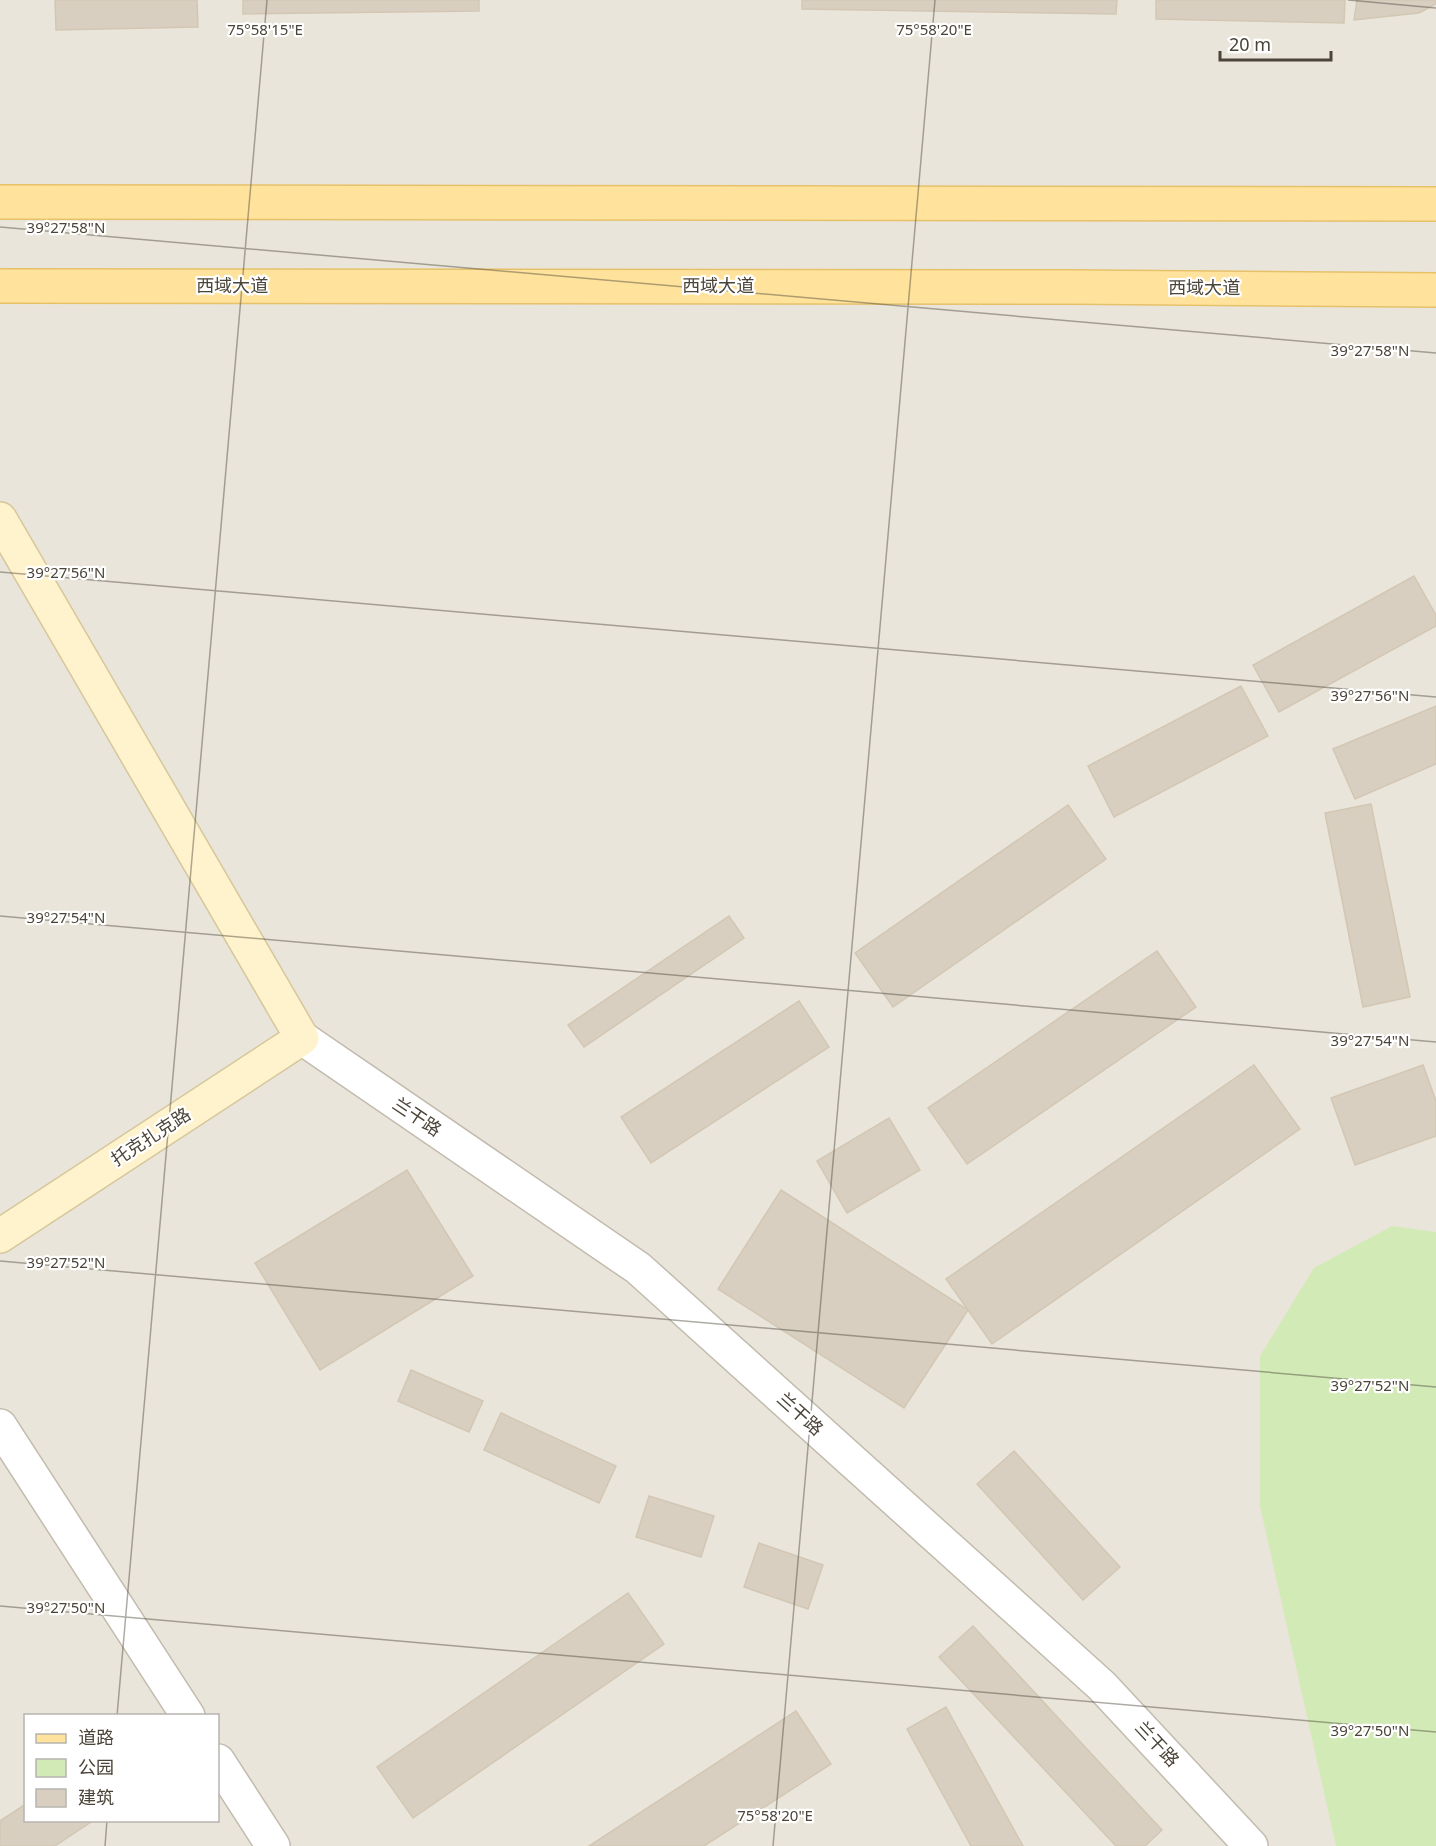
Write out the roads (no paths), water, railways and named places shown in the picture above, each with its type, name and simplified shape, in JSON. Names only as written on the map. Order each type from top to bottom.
[{"type":"main road","points":[[0,202],[1436,204]]},
{"type":"main road","name":"西域大道","points":[[0,285],[1436,290]]},
{"type":"street","points":[[0,519],[302,1038]]},
{"type":"street","name":"托克扎克路","points":[[0,1236],[302,1038]]},
{"type":"street","name":"兰干路","points":[[302,1038],[638,1268],[1102,1686],[1251,1846]]},
{"type":"street","points":[[0,1426],[187,1714]]},
{"type":"street","points":[[219,1763],[273,1846]]}]
